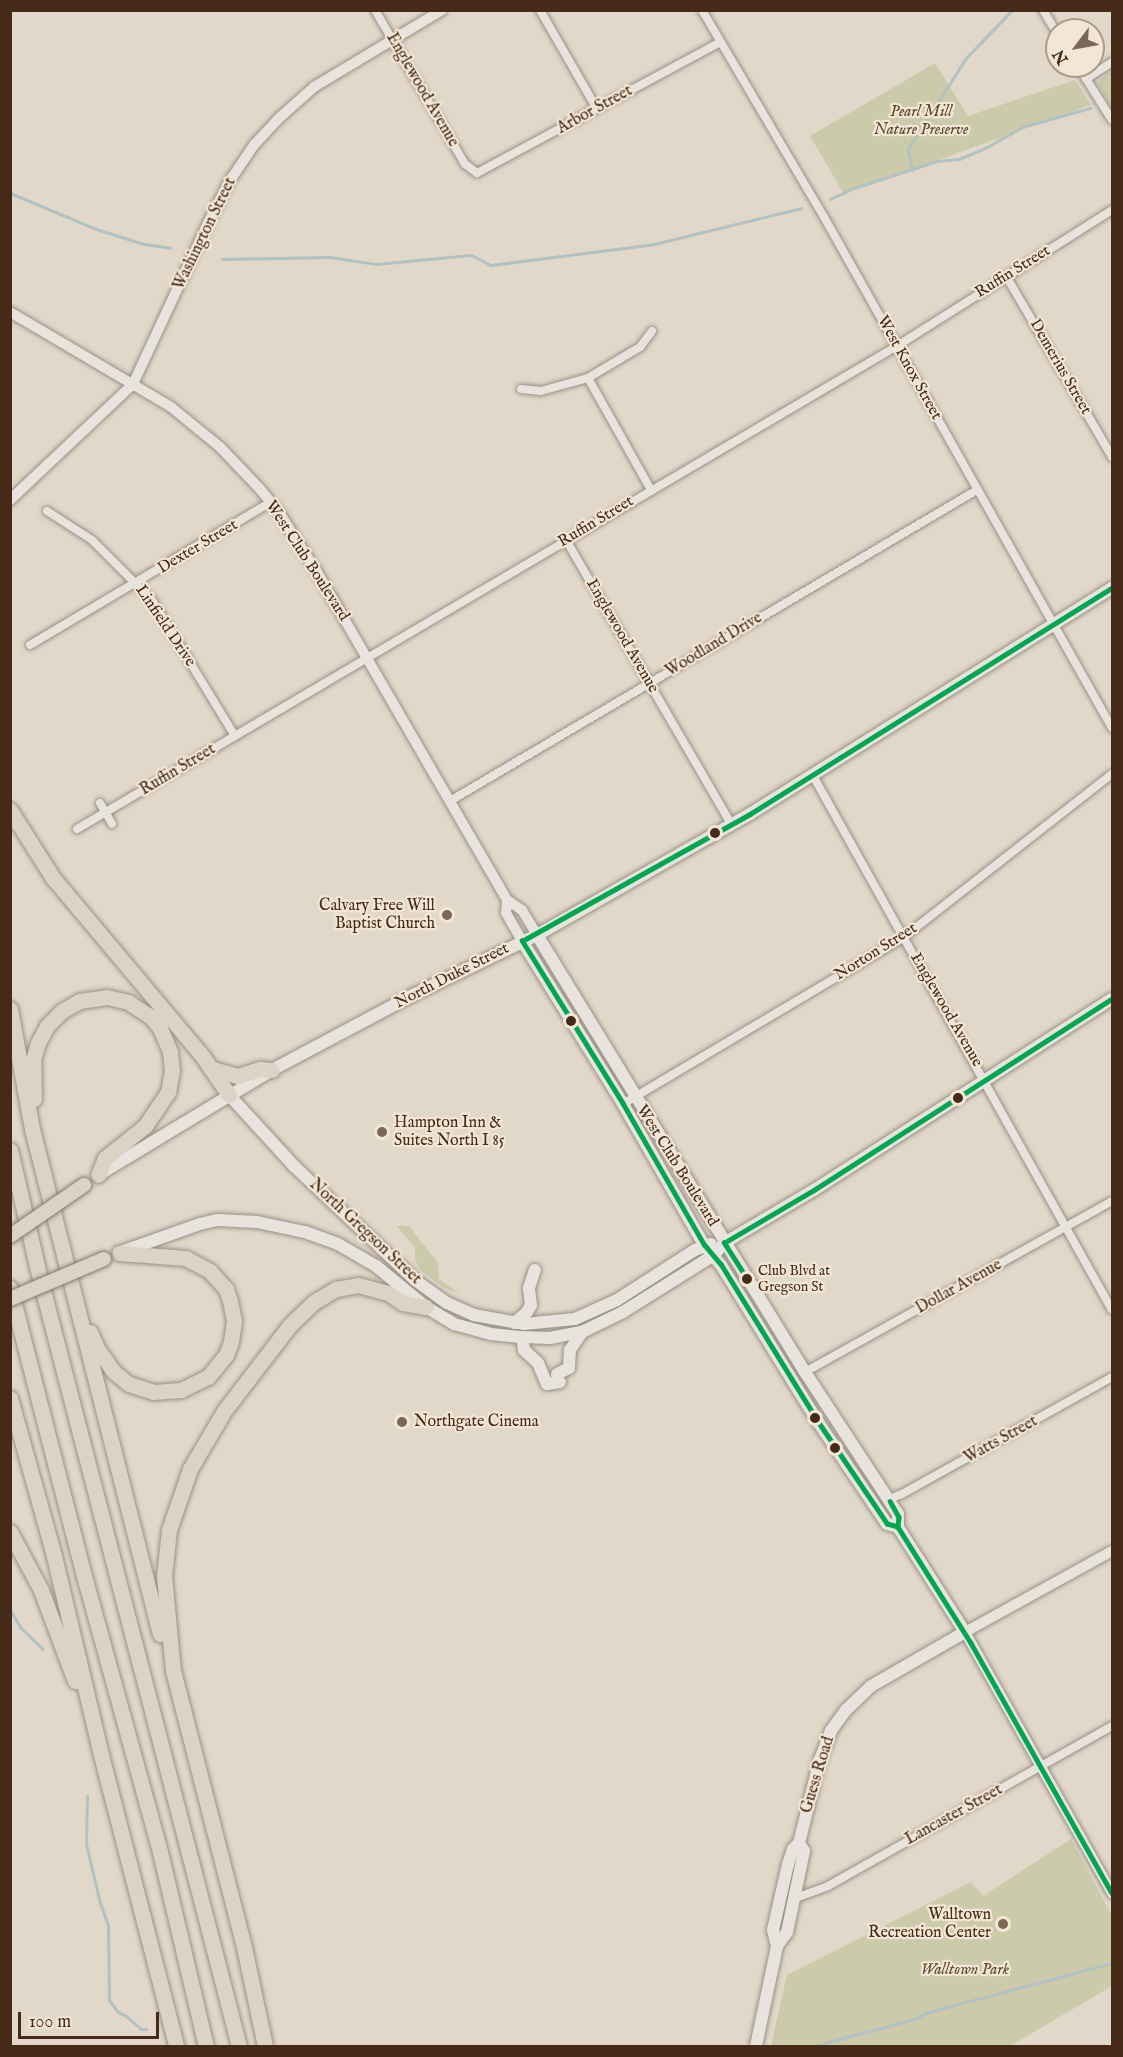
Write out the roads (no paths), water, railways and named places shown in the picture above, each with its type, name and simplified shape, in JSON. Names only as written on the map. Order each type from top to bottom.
[{"type":"highway","points":[[10,810],[53,879],[213,1069],[230,1095]]},
{"type":"highway","points":[[43,1165],[33,1073],[33,1060],[41,1034],[54,1017],[79,1001],[99,997],[116,999],[151,1017],[167,1041],[172,1070],[168,1092],[159,1107],[134,1136],[105,1158],[98,1175]]},
{"type":"highway","points":[[10,1009],[30,1119],[107,1432],[166,1656],[173,1671]]},
{"type":"highway","points":[[213,1069],[238,1076],[260,1069],[272,1070]]},
{"type":"highway","points":[[10,1149],[40,1279],[239,2046]]},
{"type":"highway","points":[[10,1236],[84,1185]]},
{"type":"highway","points":[[80,1315],[104,1362],[122,1379],[145,1390],[169,1392],[196,1385],[208,1377],[226,1355],[233,1333],[233,1312],[226,1289],[210,1271],[186,1257],[119,1253]]},
{"type":"highway","points":[[10,1299],[104,1258]]},
{"type":"highway","points":[[265,2046],[244,1947],[173,1671],[164,1576],[169,1530],[190,1469],[224,1412],[290,1325],[314,1302],[336,1289],[367,1286],[388,1293],[403,1303],[426,1307]]},
{"type":"highway","points":[[10,1288],[86,1583],[160,1852],[206,2046]]},
{"type":"highway","points":[[10,1398],[54,1556],[101,1755],[176,2046]]},
{"type":"highway","points":[[10,1532],[41,1590],[101,1755]]},
{"type":"main road","name":"North Duke Street","points":[[98,1175],[272,1070],[537,935],[732,825],[1113,588]]},
{"type":"main road","name":"West Club Boulevard","points":[[537,935],[724,1243],[805,1372],[889,1498],[899,1517],[898,1527],[965,1632]]},
{"type":"main road","name":"West Club Boulevard","points":[[522,941],[623,1104],[704,1245],[714,1255],[854,1477],[887,1524],[898,1527]]},
{"type":"main road","name":"North Gregson Street","points":[[119,1253],[182,1229],[218,1220],[257,1222],[288,1227],[321,1237],[357,1254],[426,1307],[447,1320],[472,1329],[522,1337],[550,1338],[582,1332],[623,1312],[714,1255],[724,1243],[814,1190],[1113,999]]},
{"type":"main road","name":"North Gregson Street","points":[[230,1095],[287,1159],[415,1280],[460,1309],[514,1323],[563,1322],[590,1313],[616,1300],[704,1245],[724,1243]]},
{"type":"main road","points":[[514,1323],[527,1312],[531,1305],[529,1288],[535,1270]]},
{"type":"main road","points":[[522,1337],[524,1350],[538,1363],[547,1384],[559,1378],[569,1368],[570,1350],[582,1332]]},
{"type":"main road","points":[[854,1477],[872,1495],[889,1498]]},
{"type":"main road","name":"Guess Road","points":[[777,1946],[773,1930],[788,1864],[793,1849],[799,1843],[824,1746],[842,1714],[860,1694],[883,1678],[965,1632]]},
{"type":"main road","name":"Guess Road","points":[[756,2046],[777,1946],[787,1932],[804,1851],[799,1843]]},
{"type":"street","name":"Englewood Avenue","points":[[375,10],[470,169]]},
{"type":"street","name":"Washington Street","points":[[10,500],[133,384],[208,223],[229,182],[254,146],[277,120],[314,87],[442,10]]},
{"type":"street","points":[[540,10],[597,109]]},
{"type":"street","name":"West Knox Street","points":[[702,10],[897,346],[1113,728]]},
{"type":"street","name":"Arbor Street","points":[[470,169],[477,173],[484,171],[720,42]]},
{"type":"street","points":[[1113,62],[1086,79],[1113,120]]},
{"type":"street","name":"Ruffin Street","points":[[77,829],[897,346],[1113,210]]},
{"type":"street","name":"Demerius Street","points":[[1006,276],[1113,457]]},
{"type":"street","name":"West Club Boulevard","points":[[10,312],[171,407],[208,436],[271,502],[292,531],[367,657],[507,900],[522,910],[537,935]]},
{"type":"street","points":[[521,389],[541,391],[588,378],[640,347],[652,331]]},
{"type":"street","points":[[588,378],[651,490]]},
{"type":"street","name":"Woodland Drive","points":[[450,801],[977,490]]},
{"type":"street","name":"Dexter Street","points":[[30,645],[271,502]]},
{"type":"street","name":"Linfield Drive","points":[[47,511],[92,540],[137,583],[162,615],[235,736]]},
{"type":"street","name":"Englewood Avenue","points":[[566,540],[732,825]]},
{"type":"street","name":"Englewood Avenue","points":[[812,774],[1113,1310]]},
{"type":"street","name":"Norton Street","points":[[623,1104],[904,937],[1113,774]]},
{"type":"street","points":[[100,803],[112,824]]},
{"type":"street","name":"West Club Boulevard","points":[[507,900],[506,913],[522,941]]},
{"type":"street","name":"Dollar Avenue","points":[[805,1372],[1113,1201]]},
{"type":"street","name":"Watts Street","points":[[889,1498],[902,1494],[1113,1377]]},
{"type":"street","points":[[965,1632],[1113,1551]]},
{"type":"street","name":"West Club Boulevard","points":[[965,1632],[1113,1893]]},
{"type":"street","name":"Lancaster Street","points":[[793,1899],[828,1886],[1113,1726]]},
{"type":"waterway","points":[[912,170],[908,149],[966,58],[1012,10]]},
{"type":"waterway","points":[[830,199],[854,188],[937,161],[959,159],[987,147],[1022,127],[1090,108]]},
{"type":"waterway","points":[[10,193],[96,229],[144,244],[171,248]]},
{"type":"waterway","points":[[222,259],[330,257],[376,264],[471,255],[491,265],[654,244],[802,208]]},
{"type":"waterway","points":[[10,1610],[21,1628],[43,1649]]},
{"type":"waterway","points":[[87,1796],[86,1844],[100,1903],[108,1925],[109,2000],[118,2012],[141,2029],[146,2029]]},
{"type":"waterway","points":[[814,2046],[914,2019],[928,2012],[1112,1963]]},
{"type":"place","name":"Calvary Free Will Baptist Church","points":[[447,915]]},
{"type":"place","name":"Hampton Inn & Suites North I 85","points":[[382,1132]]},
{"type":"place","name":"Club Blvd at Gregson St","points":[[747,1279]]},
{"type":"place","name":"Northgate Cinema","points":[[402,1422]]},
{"type":"place","name":"Walltown Recreation Center","points":[[1003,1924]]},
{"type":"park label","name":"Pearl Mill Nature Preserve","points":[[921,121]]},
{"type":"park label","name":"Walltown Park","points":[[965,1970]]}]
